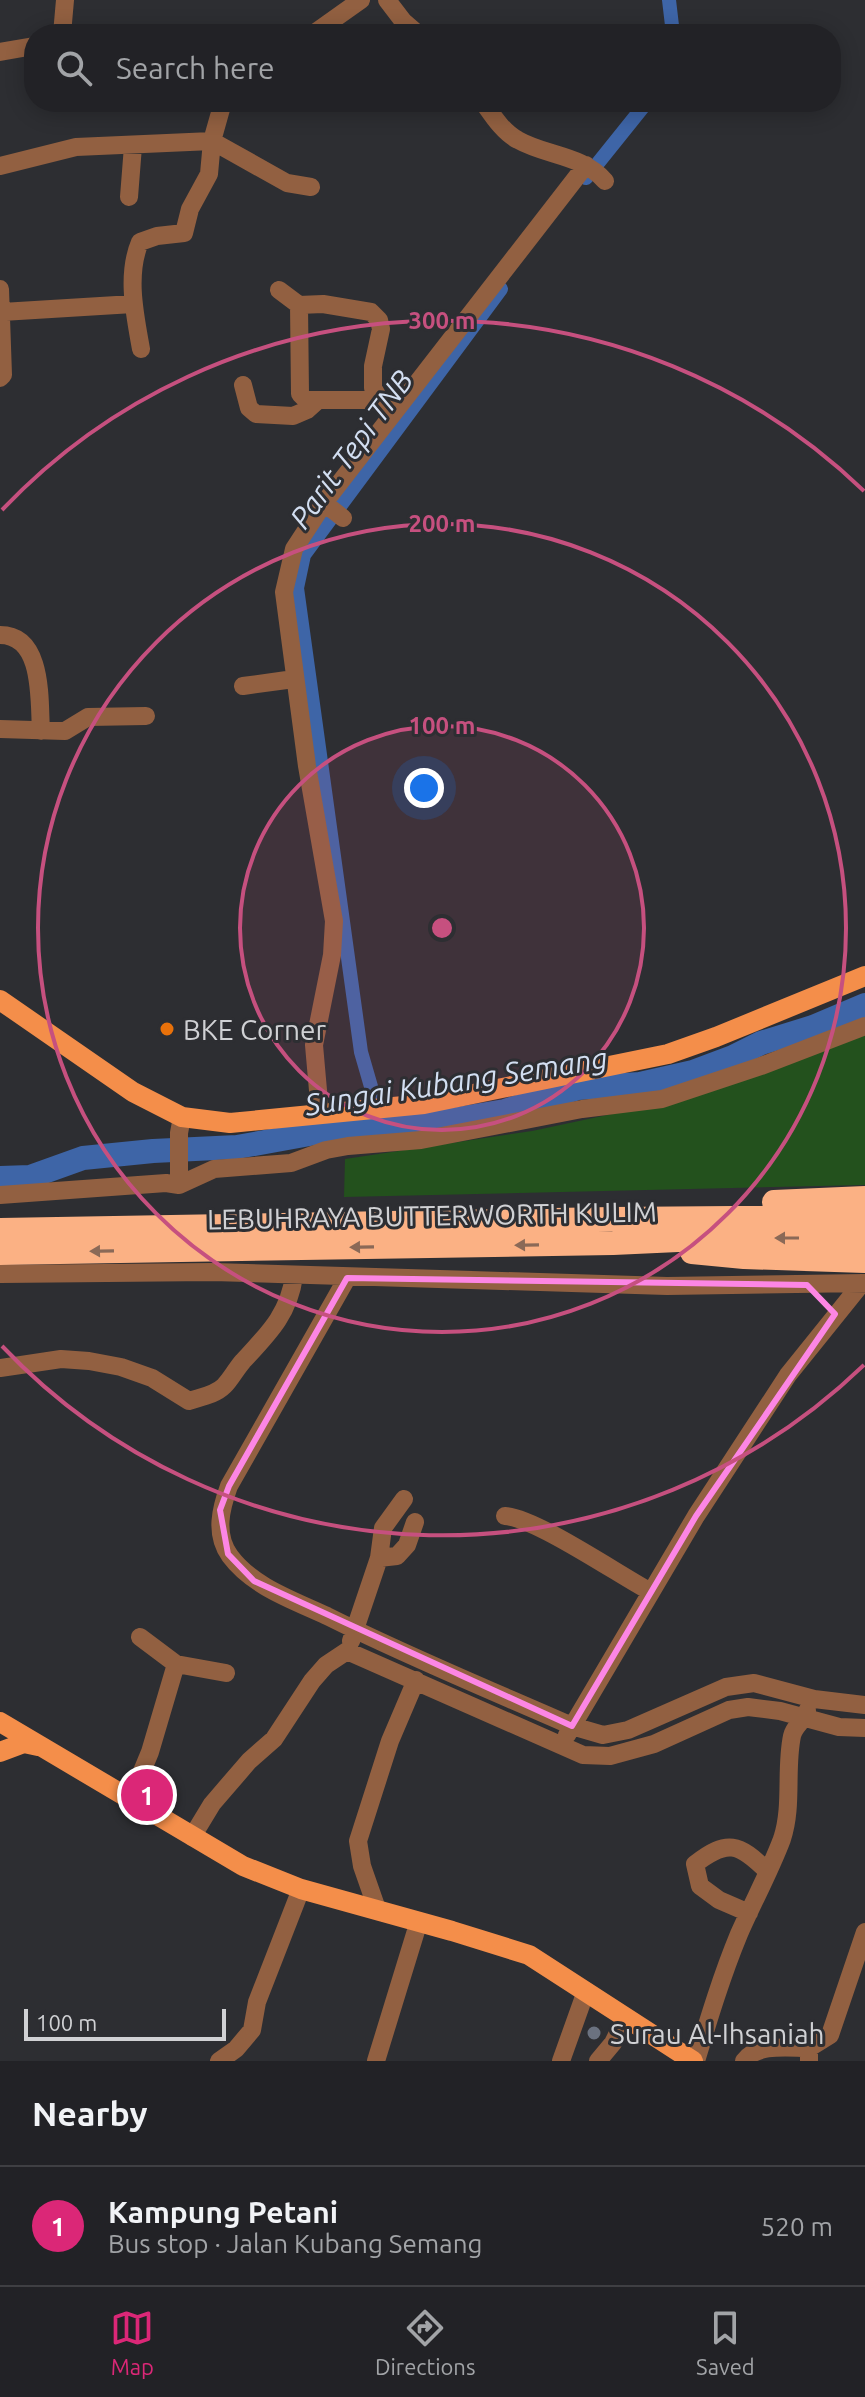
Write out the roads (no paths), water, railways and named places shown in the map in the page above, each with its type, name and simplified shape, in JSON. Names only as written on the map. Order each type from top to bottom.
[{"type":"highway","points":[[612,1219],[744,1203],[865,1198]]},
{"type":"highway","name":"LEBUHRAYA BUTTERWORTH KULIM","points":[[0,1253],[440,1234],[612,1219],[865,1217]]},
{"type":"highway","name":"LEBUHRAYA BUTTERWORTH KULIM","points":[[0,1230],[440,1234],[613,1243],[721,1238],[865,1238]]},
{"type":"highway","points":[[613,1243],[744,1257],[864,1275]]},
{"type":"main road","points":[[783,1010],[865,965]]},
{"type":"main road","points":[[0,1000],[180,1125],[424,1104],[668,1054],[865,976]]},
{"type":"main road","points":[[0,1722],[243,1866],[301,1889],[529,1955],[694,2061]]},
{"type":"main road","points":[[0,1752],[24,1743],[42,1746]]},
{"type":"street","points":[[63,24],[65,0]]},
{"type":"street","points":[[327,24],[361,0]]},
{"type":"street","points":[[387,0],[406,24]]},
{"type":"street","points":[[0,52],[24,48]]},
{"type":"street","points":[[141,349],[133,304],[135,254],[140,242],[157,236],[184,233],[190,209],[209,174],[212,141],[220,112]]},
{"type":"street","points":[[320,1113],[314,1045],[332,955],[334,921],[294,679],[284,592],[294,549],[334,510],[388,405],[596,173],[514,138],[490,112]]},
{"type":"street","points":[[0,166],[76,147],[212,141],[287,183],[311,187]]},
{"type":"street","points":[[129,197],[133,146]]},
{"type":"street","points":[[0,289],[3,375],[0,378]]},
{"type":"street","points":[[279,290],[299,305],[323,304],[371,312],[379,320],[381,329],[373,366],[373,388],[388,405]]},
{"type":"street","points":[[2,312],[133,304]]},
{"type":"street","points":[[299,305],[300,394],[306,400],[388,405]]},
{"type":"street","points":[[243,385],[249,408],[256,414],[293,416],[317,401]]},
{"type":"street","points":[[0,635],[8,635],[26,646],[34,662],[41,731]]},
{"type":"street","points":[[243,686],[294,679]]},
{"type":"street","points":[[0,729],[65,731],[88,717],[146,716]]},
{"type":"street","points":[[0,1195],[166,1183],[214,1169],[291,1163],[326,1150],[348,1146],[421,1140],[582,1109],[662,1099],[761,1066],[865,1026]]},
{"type":"street","points":[[179,1180],[180,1125]]},
{"type":"street","points":[[0,1274],[213,1272],[667,1286],[807,1285],[864,1275]]},
{"type":"street","points":[[561,1744],[696,1516],[780,1387],[864,1275]]},
{"type":"street","points":[[0,1368],[61,1359],[89,1361],[121,1367],[152,1378],[189,1401],[208,1396],[224,1386],[277,1325],[288,1304],[294,1276]]},
{"type":"street","points":[[347,1278],[229,1486],[220,1510],[221,1532],[228,1554],[254,1581],[356,1631],[572,1726],[603,1735],[628,1730],[726,1687],[754,1683],[814,1699],[865,1705]]},
{"type":"street","points":[[807,1285],[835,1314]]},
{"type":"street","points":[[192,1837],[212,1804],[249,1761],[274,1739],[312,1681],[326,1665],[347,1651],[379,1558],[383,1528],[404,1499]]},
{"type":"street","points":[[505,1516],[514,1517],[558,1539],[651,1592]]},
{"type":"street","points":[[379,1558],[397,1556],[407,1545],[415,1522]]},
{"type":"street","points":[[140,1637],[176,1664],[226,1673]]},
{"type":"street","points":[[347,1651],[583,1755],[610,1756],[654,1744],[729,1710],[748,1707],[780,1711],[839,1727],[865,1728]]},
{"type":"street","points":[[131,1798],[150,1752],[176,1664]]},
{"type":"street","points":[[377,1909],[362,1866],[358,1841],[390,1741],[416,1680]]},
{"type":"street","points":[[694,2061],[712,2006],[782,1837],[788,1807],[788,1764],[793,1731],[805,1720],[814,1699]]},
{"type":"street","points":[[749,1913],[719,1900],[700,1886],[695,1864],[713,1850],[730,1847],[748,1852],[767,1871]]},
{"type":"street","points":[[219,2061],[236,2049],[252,2030],[257,2002],[301,1889]]},
{"type":"street","points":[[376,2061],[419,1921]]},
{"type":"street","points":[[744,2061],[761,2049],[809,2055],[830,2035],[865,1932]]},
{"type":"street","points":[[561,2061],[586,1991]]},
{"type":"street","points":[[598,2061],[613,2043],[626,2017]]},
{"type":"waterway","name":"Parit Tepi TNB","points":[[669,0],[672,24]]},
{"type":"waterway","name":"Parit Tepi TNB","points":[[586,178],[639,112]]},
{"type":"waterway","name":"Parit Tepi TNB","points":[[383,1128],[361,1052],[297,588],[304,555],[501,289]]},
{"type":"waterway","name":"Sungai Kubang Semang","points":[[0,1178],[30,1177],[83,1158],[237,1147],[315,1133],[451,1120],[505,1111],[578,1088],[640,1084],[693,1072],[865,1005]]},
{"type":"place","name":"BKE Corner","points":[[167,1029]]},
{"type":"place","name":"Kampung Petani","points":[[147,1795]]},
{"type":"place","name":"Surau Al-Ihsaniah","points":[[594,2033]]}]
